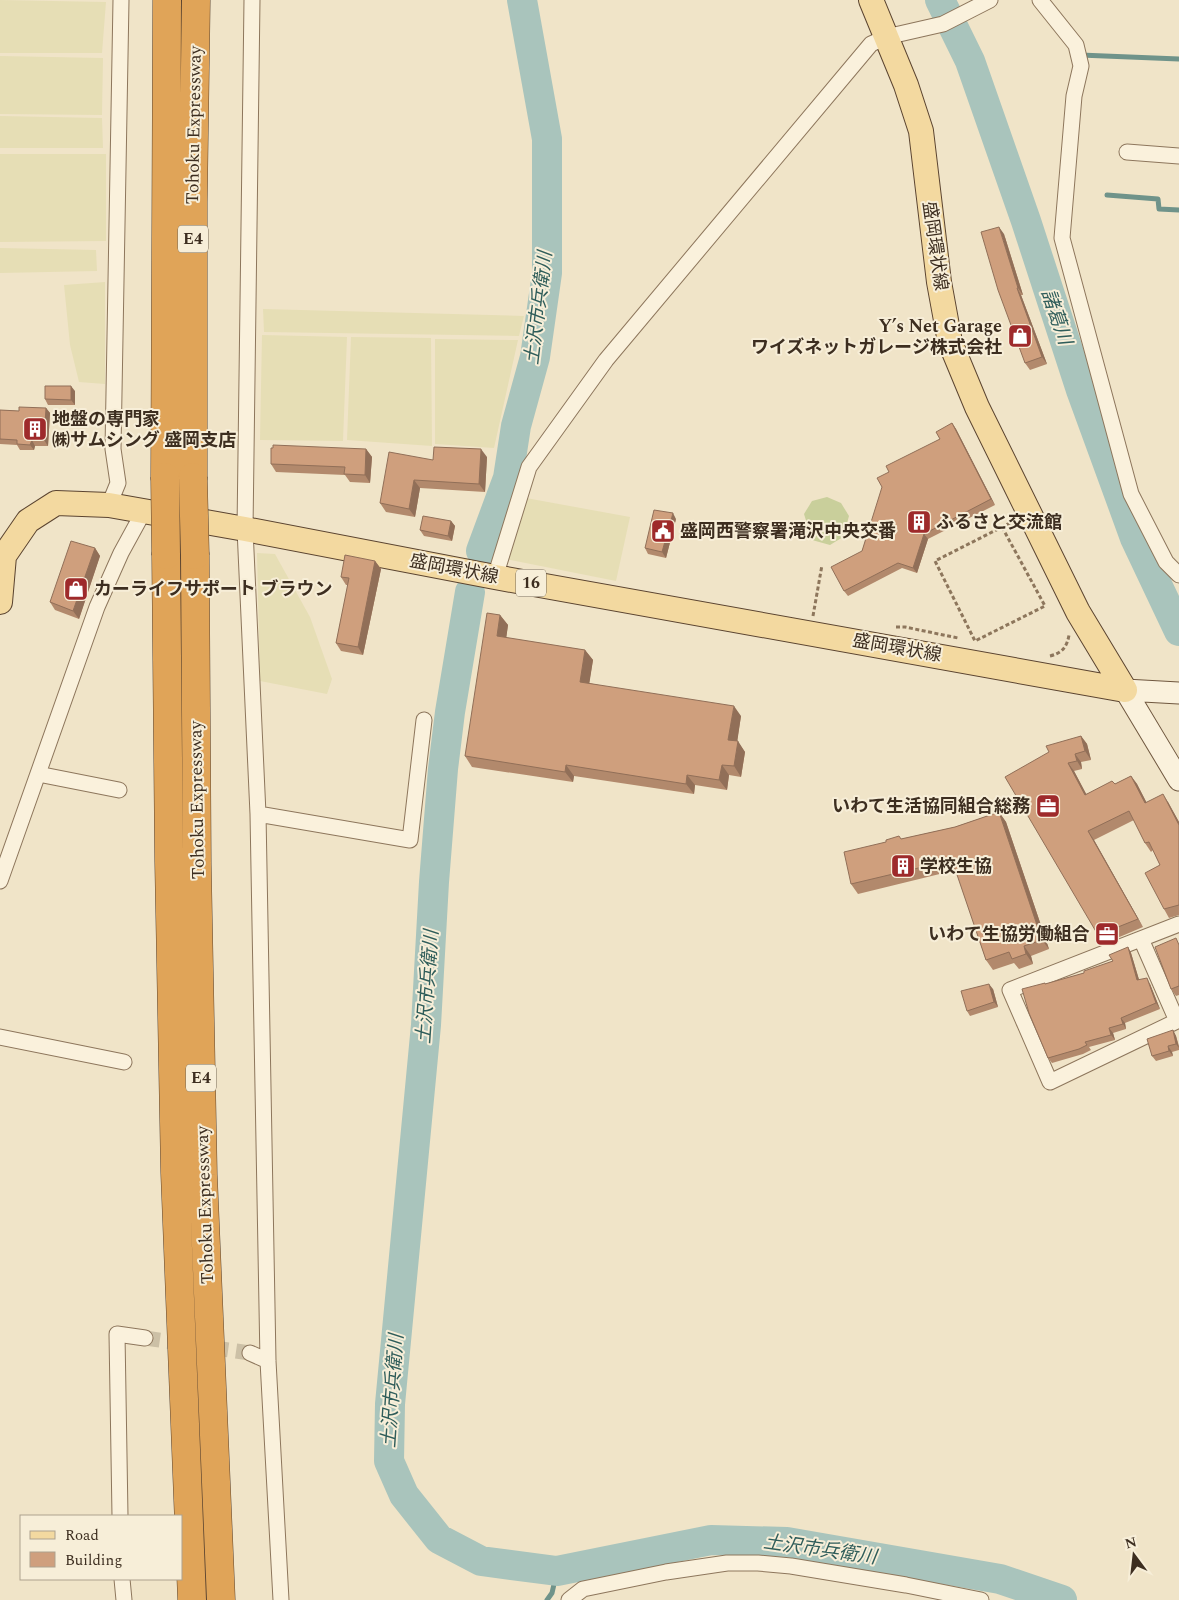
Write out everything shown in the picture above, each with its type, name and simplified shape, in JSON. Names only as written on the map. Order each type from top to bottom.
[{"type":"highway","name":"Tohoku Expressway","points":[[167,0],[165,477],[169,872],[175,1154],[192,1600]]},
{"type":"highway","name":"Tohoku Expressway","points":[[196,0],[193,202],[193,477],[197,865],[204,1175],[221,1600]]},
{"type":"main road","name":"盛岡環状線","points":[[871,0],[906,85],[921,131],[937,273],[950,342],[977,407],[1064,586],[1125,690]]},
{"type":"main road","name":"盛岡環状線","points":[[0,602],[2,556],[28,521],[56,503],[109,505],[246,528],[495,577],[1125,690]]},
{"type":"street","points":[[109,505],[118,483],[114,449],[121,0]]},
{"type":"street","points":[[252,0],[246,528],[258,814],[268,1360],[281,1600]]},
{"type":"street","points":[[495,577],[529,467],[606,360],[871,44],[886,37],[943,24],[990,0]]},
{"type":"street","points":[[1040,0],[1076,45],[1081,66],[1074,96],[1062,238],[1131,494],[1166,562],[1179,576]]},
{"type":"street","points":[[1127,152],[1179,156]]},
{"type":"street","points":[[0,881],[97,607],[121,553],[144,511]]},
{"type":"street","points":[[1125,690],[1177,693]]},
{"type":"street","points":[[1125,690],[1179,780]]},
{"type":"street","points":[[258,814],[410,840],[424,720]]},
{"type":"street","points":[[38,774],[120,790]]},
{"type":"street","points":[[1141,939],[1177,1022],[1050,1082],[1010,990],[1179,924]]},
{"type":"street","points":[[0,1036],[124,1062]]},
{"type":"street","points":[[120,1515],[117,1334],[145,1338]]},
{"type":"street","points":[[250,1353],[268,1360]]},
{"type":"street","points":[[569,1600],[583,1589],[666,1572],[735,1563],[791,1566],[906,1585],[981,1600]]},
{"type":"street","points":[[122,1580],[124,1600]]},
{"type":"path","points":[[975,642],[935,561],[1016,520],[1012,512]]},
{"type":"path","points":[[975,642],[1045,606],[1002,527]]},
{"type":"path","points":[[812,623],[822,565]]},
{"type":"path","points":[[887,628],[905,627],[984,643]]},
{"type":"path","points":[[1046,657],[1056,654],[1065,648],[1069,636],[1068,629]]},
{"type":"shaded area","points":[[0,0],[106,2],[102,53],[0,53]]},
{"type":"shaded area","points":[[0,56],[103,58],[102,115],[0,114]]},
{"type":"shaded area","points":[[0,116],[102,118],[103,148],[0,148]]},
{"type":"shaded area","points":[[0,154],[106,154],[106,241],[0,242]]},
{"type":"shaded area","points":[[0,248],[96,250],[97,271],[0,273]]},
{"type":"shaded area","points":[[105,282],[105,384],[79,382],[70,345],[64,285]]},
{"type":"shaded area","points":[[263,309],[524,316],[519,336],[264,332]]},
{"type":"shaded area","points":[[262,335],[347,337],[343,441],[260,440]]},
{"type":"shaded area","points":[[351,337],[431,338],[432,446],[347,440]]},
{"type":"shaded area","points":[[435,339],[518,340],[494,448],[435,444]]},
{"type":"shaded area","points":[[526,498],[630,517],[616,581],[505,559]]},
{"type":"shaded area","points":[[257,553],[275,554],[310,617],[332,679],[327,694],[260,681]]},
{"type":"green space","points":[[827,497],[841,503],[849,516],[843,537],[830,545],[812,540],[804,514],[812,501]]},
{"type":"building","points":[[999,227],[1017,288],[1042,357],[1025,363],[998,290],[981,232]]},
{"type":"building","points":[[45,386],[71,386],[71,400],[45,399]]},
{"type":"building","points":[[19,407],[46,408],[44,440],[32,440],[30,445],[17,444],[17,440],[0,439],[0,410],[19,411]]},
{"type":"building","name":"ふるさと交流館","points":[[952,423],[991,499],[924,534],[913,568],[898,563],[844,591],[831,567],[862,551],[882,487],[877,478],[889,472],[886,466],[940,439],[936,432]]},
{"type":"building","points":[[273,445],[366,449],[365,475],[344,474],[345,467],[271,464],[271,448],[273,448]]},
{"type":"building","points":[[434,447],[481,449],[479,484],[414,480],[409,509],[380,503],[389,452],[433,460]]},
{"type":"building","name":"盛岡西警察署滝沢中央交番","points":[[654,510],[673,513],[662,552],[645,548]]},
{"type":"building","points":[[423,516],[451,521],[448,536],[420,530]]},
{"type":"building","name":"カーライフサポート ブラウン","points":[[71,541],[95,548],[73,611],[50,602]]},
{"type":"building","points":[[345,555],[375,561],[358,647],[336,643],[349,578],[341,577]]},
{"type":"building","points":[[487,613],[500,615],[497,636],[585,650],[580,682],[734,706],[728,740],[738,741],[734,766],[722,765],[719,780],[687,775],[686,784],[566,765],[565,772],[465,756]]},
{"type":"building","points":[[1081,736],[1085,751],[1075,754],[1077,761],[1068,763],[1085,795],[1112,781],[1115,784],[1131,776],[1145,803],[1163,794],[1179,825],[1179,905],[1164,909],[1145,873],[1160,865],[1149,842],[1145,843],[1129,811],[1088,831],[1138,919],[1098,935],[1005,777],[1049,752],[1046,746]]},
{"type":"building","points":[[999,812],[1042,940],[1024,946],[1026,954],[1012,959],[1009,952],[986,960],[952,860],[851,884],[844,852],[886,842],[886,840],[899,836],[901,839],[955,827]]},
{"type":"building","points":[[1176,938],[1179,945],[1179,986],[1171,989],[1155,947]]},
{"type":"building","points":[[1128,947],[1137,980],[1147,978],[1156,1003],[1121,1018],[1123,1024],[1109,1028],[1111,1035],[1085,1042],[1087,1045],[1079,1049],[1048,1058],[1029,1013],[1022,989],[1084,973],[1084,971],[1113,961],[1109,955]]},
{"type":"building","points":[[989,984],[994,1002],[967,1011],[961,991]]},
{"type":"building","points":[[1173,1030],[1176,1044],[1168,1046],[1169,1051],[1152,1056],[1147,1039]]},
{"type":"waterway","name":"土沢市兵衛川","points":[[481,551],[508,478],[516,426],[535,357],[547,273],[547,139],[522,0]]},
{"type":"waterway","name":"諸葛川","points":[[940,0],[970,61],[1026,221],[1081,390],[1135,538],[1179,631]]},
{"type":"waterway","points":[[1080,55],[1179,59]]},
{"type":"waterway","points":[[1107,195],[1158,199],[1159,209],[1179,210]]},
{"type":"waterway","name":"土沢市兵衛川","points":[[470,592],[450,712],[443,769],[426,1025],[390,1404],[389,1461],[404,1495],[439,1539],[481,1561],[557,1571],[711,1540],[787,1542],[1000,1579],[1062,1600]]},
{"type":"waterway","points":[[547,1600],[552,1593],[557,1571]]},
{"type":"tunnel","points":[[145,1338],[250,1353]]},
{"type":"place","name":"Y’s Net Garage ワイズネットガレージ株式会社","points":[[1020,336]]},
{"type":"place","name":"地盤の専門家 ㈱サムシング 盛岡支店","points":[[35,429]]},
{"type":"place","name":"ふるさと交流館","points":[[919,522]]},
{"type":"place","name":"盛岡西警察署滝沢中央交番","points":[[663,531]]},
{"type":"place","name":"カーライフサポート ブラウン","points":[[76,589]]},
{"type":"place","name":"いわて生活協同組合総務","points":[[1048,806]]},
{"type":"place","name":"学校生協","points":[[903,866]]},
{"type":"place","name":"いわて生協労働組合","points":[[1107,934]]}]
